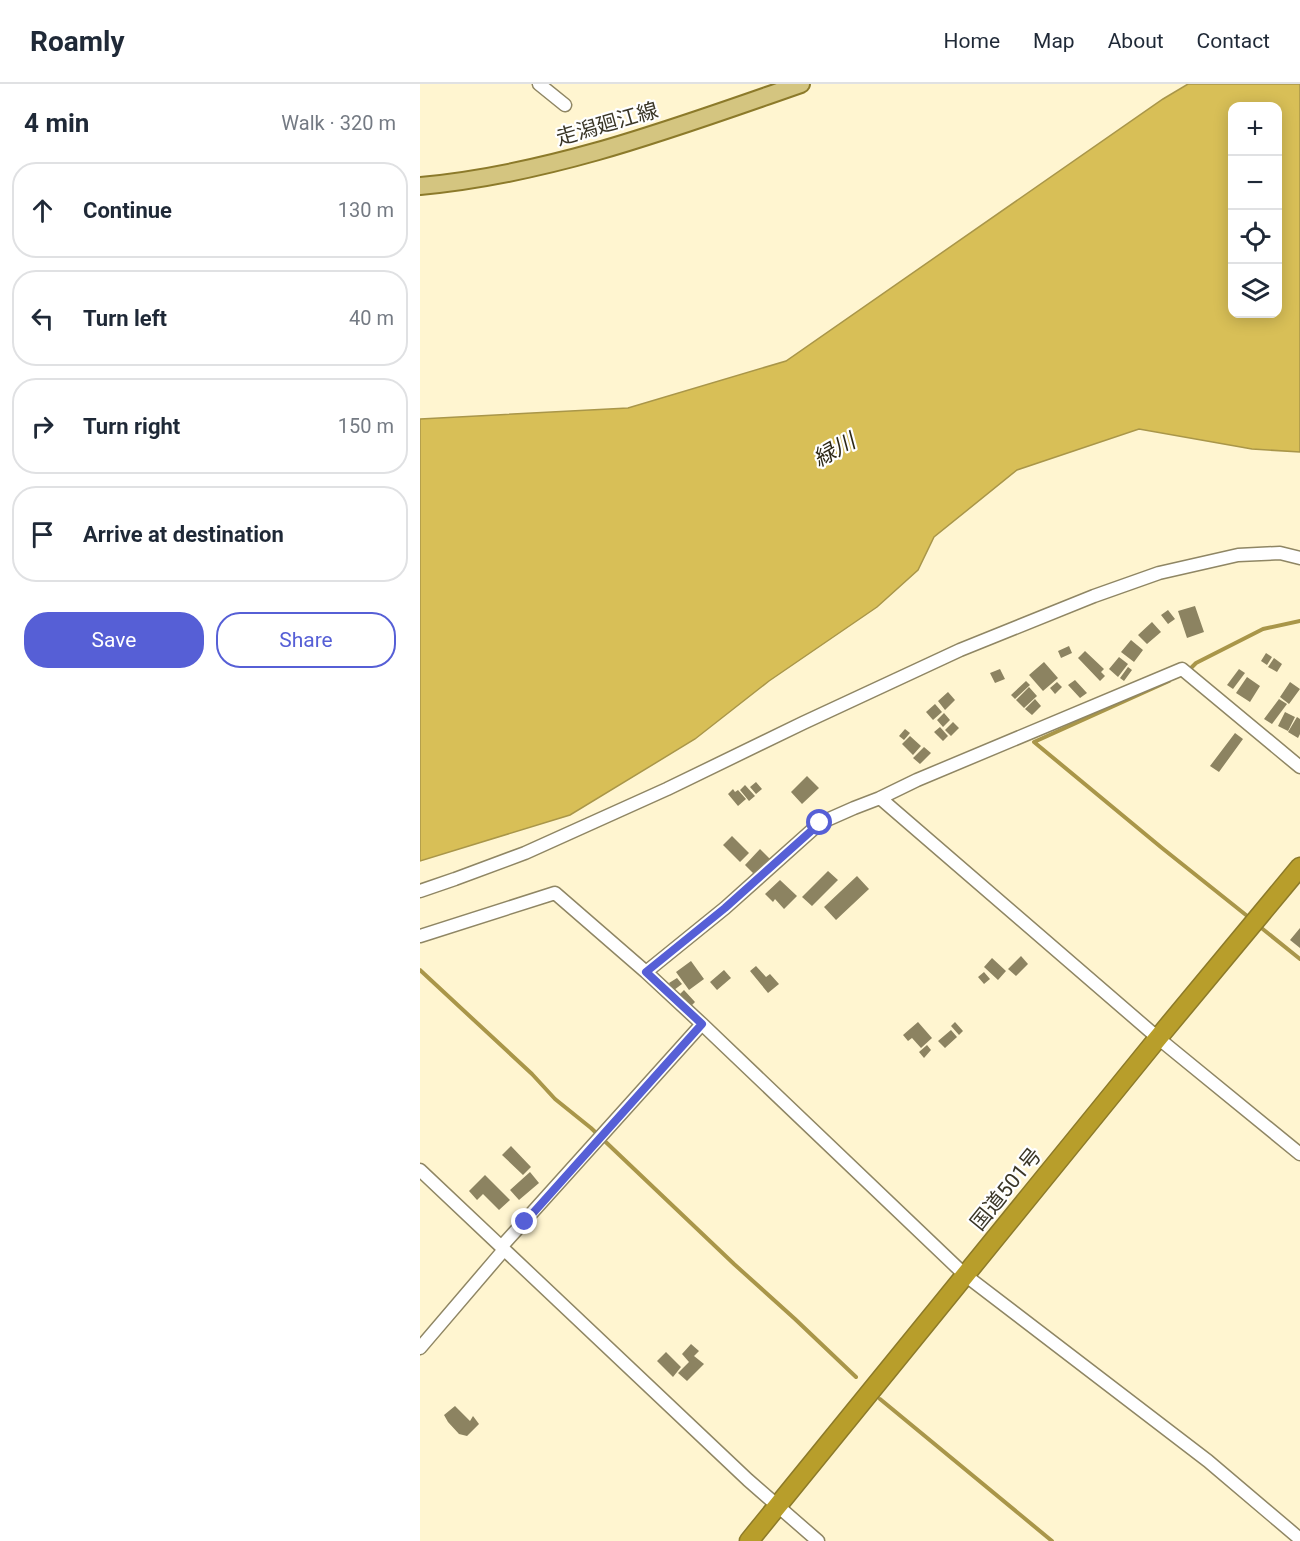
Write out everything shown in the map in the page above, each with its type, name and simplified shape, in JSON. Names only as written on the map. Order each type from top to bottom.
[{"type":"highway","name":"国道501号","points":[[749,1541],[1300,867]]},
{"type":"main road","name":"走潟廻江線","points":[[420,186],[453,183],[528,169],[615,147],[801,84]]},
{"type":"street","points":[[539,84],[565,105]]},
{"type":"street","points":[[420,891],[525,853],[667,789],[960,650],[1094,596],[1159,573],[1238,555],[1280,554],[1300,558]]},
{"type":"street","points":[[646,972],[725,908],[820,823],[1182,669],[1300,767]]},
{"type":"street","points":[[880,798],[1158,1038],[1300,1154]]},
{"type":"street","points":[[420,936],[555,893],[702,1024],[965,1275],[1208,1461],[1300,1539]]},
{"type":"street","points":[[420,1348],[502,1252],[502,1246],[702,1024]]},
{"type":"street","points":[[420,1170],[777,1507],[818,1541]]},
{"type":"water","name":"緑川","points":[[1188,84],[1300,84],[1300,452],[1252,449],[1139,429],[1017,470],[934,537],[918,570],[877,607],[769,681],[695,739],[570,815],[420,861],[420,419],[628,408],[786,361],[1163,99]]},
{"type":"building","points":[[1195,606],[1204,632],[1187,638],[1178,611]]},
{"type":"building","points":[[1168,610],[1175,619],[1168,624],[1161,615]]},
{"type":"building","points":[[1152,622],[1161,632],[1147,644],[1138,635]]},
{"type":"building","points":[[1131,640],[1143,650],[1134,662],[1121,652]]},
{"type":"building","points":[[1069,646],[1072,653],[1061,658],[1058,651]]},
{"type":"building","points":[[1085,651],[1104,669],[1101,672],[1105,676],[1100,681],[1078,658]]},
{"type":"building","points":[[1266,653],[1272,657],[1267,665],[1261,661]]},
{"type":"building","points":[[1119,657],[1128,664],[1118,677],[1109,669]]},
{"type":"building","points":[[1274,658],[1282,664],[1277,672],[1268,667]]},
{"type":"building","points":[[1044,662],[1058,678],[1043,691],[1029,675]]},
{"type":"building","points":[[1128,667],[1132,670],[1124,681],[1120,678]]},
{"type":"building","points":[[1000,669],[1005,679],[995,683],[990,673]]},
{"type":"building","points":[[1239,669],[1245,673],[1233,689],[1227,685]]},
{"type":"building","points":[[1247,677],[1260,686],[1250,702],[1236,693]]},
{"type":"building","points":[[1075,680],[1087,693],[1080,698],[1068,685]]},
{"type":"building","points":[[1026,681],[1030,685],[1015,699],[1011,695]]},
{"type":"building","points":[[1057,682],[1062,687],[1055,694],[1050,688]]},
{"type":"building","points":[[1290,682],[1300,689],[1289,704],[1280,697]]},
{"type":"building","points":[[1029,687],[1037,696],[1024,708],[1016,700]]},
{"type":"building","points":[[948,692],[955,700],[945,710],[938,701]]},
{"type":"building","points":[[1035,699],[1041,706],[1032,715],[1025,709]]},
{"type":"building","points":[[1279,699],[1287,704],[1272,724],[1264,719]]},
{"type":"building","points":[[935,704],[942,712],[933,720],[926,712]]},
{"type":"building","points":[[1285,712],[1295,717],[1288,731],[1278,726]]},
{"type":"building","points":[[944,713],[950,720],[943,727],[937,720]]},
{"type":"building","points":[[1297,717],[1300,719],[1298,738],[1288,732]]},
{"type":"building","points":[[953,722],[959,728],[951,736],[945,730]]},
{"type":"building","points":[[940,727],[948,736],[943,741],[934,732]]},
{"type":"building","points":[[905,729],[910,733],[904,740],[899,736]]},
{"type":"building","points":[[1235,733],[1243,739],[1219,772],[1210,766]]},
{"type":"building","points":[[910,736],[921,746],[913,755],[902,744]]},
{"type":"building","points":[[924,747],[931,753],[920,764],[913,758]]},
{"type":"building","points":[[807,776],[819,788],[802,804],[791,792]]},
{"type":"building","points":[[756,782],[762,789],[756,794],[750,787]]},
{"type":"building","points":[[745,785],[755,796],[749,801],[740,790]]},
{"type":"building","points":[[733,789],[735,792],[738,790],[746,799],[738,806],[728,794]]},
{"type":"building","points":[[732,836],[749,853],[740,862],[723,845]]},
{"type":"building","points":[[760,849],[770,859],[755,875],[745,865]]},
{"type":"building","points":[[828,871],[838,880],[812,906],[802,897]]},
{"type":"building","points":[[857,876],[869,889],[836,920],[824,907]]},
{"type":"building","points":[[780,880],[797,896],[784,909],[775,899],[773,902],[765,894]]},
{"type":"building","points":[[1300,928],[1300,948],[1290,940]]},
{"type":"building","points":[[1021,956],[1028,964],[1016,976],[1008,969]]},
{"type":"building","points":[[992,958],[1006,971],[998,980],[984,967]]},
{"type":"building","points":[[691,961],[704,979],[689,990],[676,972]]},
{"type":"building","points":[[756,966],[766,977],[770,974],[779,984],[768,993],[750,971]]},
{"type":"building","points":[[724,970],[731,978],[717,990],[710,982]]},
{"type":"building","points":[[984,972],[990,979],[984,984],[978,977]]},
{"type":"building","points":[[677,978],[682,984],[674,990],[669,983]]},
{"type":"building","points":[[684,990],[695,1002],[689,1008],[678,996]]},
{"type":"building","points":[[918,1022],[932,1038],[921,1048],[912,1038],[908,1041],[903,1035]]},
{"type":"building","points":[[955,1022],[963,1031],[959,1035],[951,1026]]},
{"type":"building","points":[[951,1030],[957,1037],[945,1048],[938,1041]]},
{"type":"building","points":[[927,1045],[931,1050],[924,1058],[919,1052]]},
{"type":"building","points":[[511,1146],[531,1167],[523,1175],[502,1155]]},
{"type":"building","points":[[530,1172],[539,1183],[519,1200],[510,1190]]},
{"type":"building","points":[[485,1175],[510,1200],[499,1210],[483,1194],[477,1200],[469,1191]]},
{"type":"building","points":[[691,1344],[699,1351],[694,1356],[704,1364],[687,1381],[678,1373],[689,1362],[682,1354]]},
{"type":"building","points":[[666,1352],[681,1367],[673,1377],[657,1361]]},
{"type":"building","points":[[455,1406],[470,1421],[473,1416],[479,1424],[467,1436],[459,1434],[444,1415]]},
{"type":"waterway","points":[[1189,670],[1196,663],[1263,629],[1300,621]]},
{"type":"waterway","points":[[1169,681],[1034,742],[1251,919]]},
{"type":"waterway","points":[[1259,926],[1300,959]]},
{"type":"waterway","points":[[420,970],[532,1074],[555,1099],[591,1128],[856,1377]]},
{"type":"waterway","points":[[880,1399],[1052,1541]]},
{"type":"route","points":[[525,1222],[702,1024],[646,972],[725,908],[820,823]]}]
